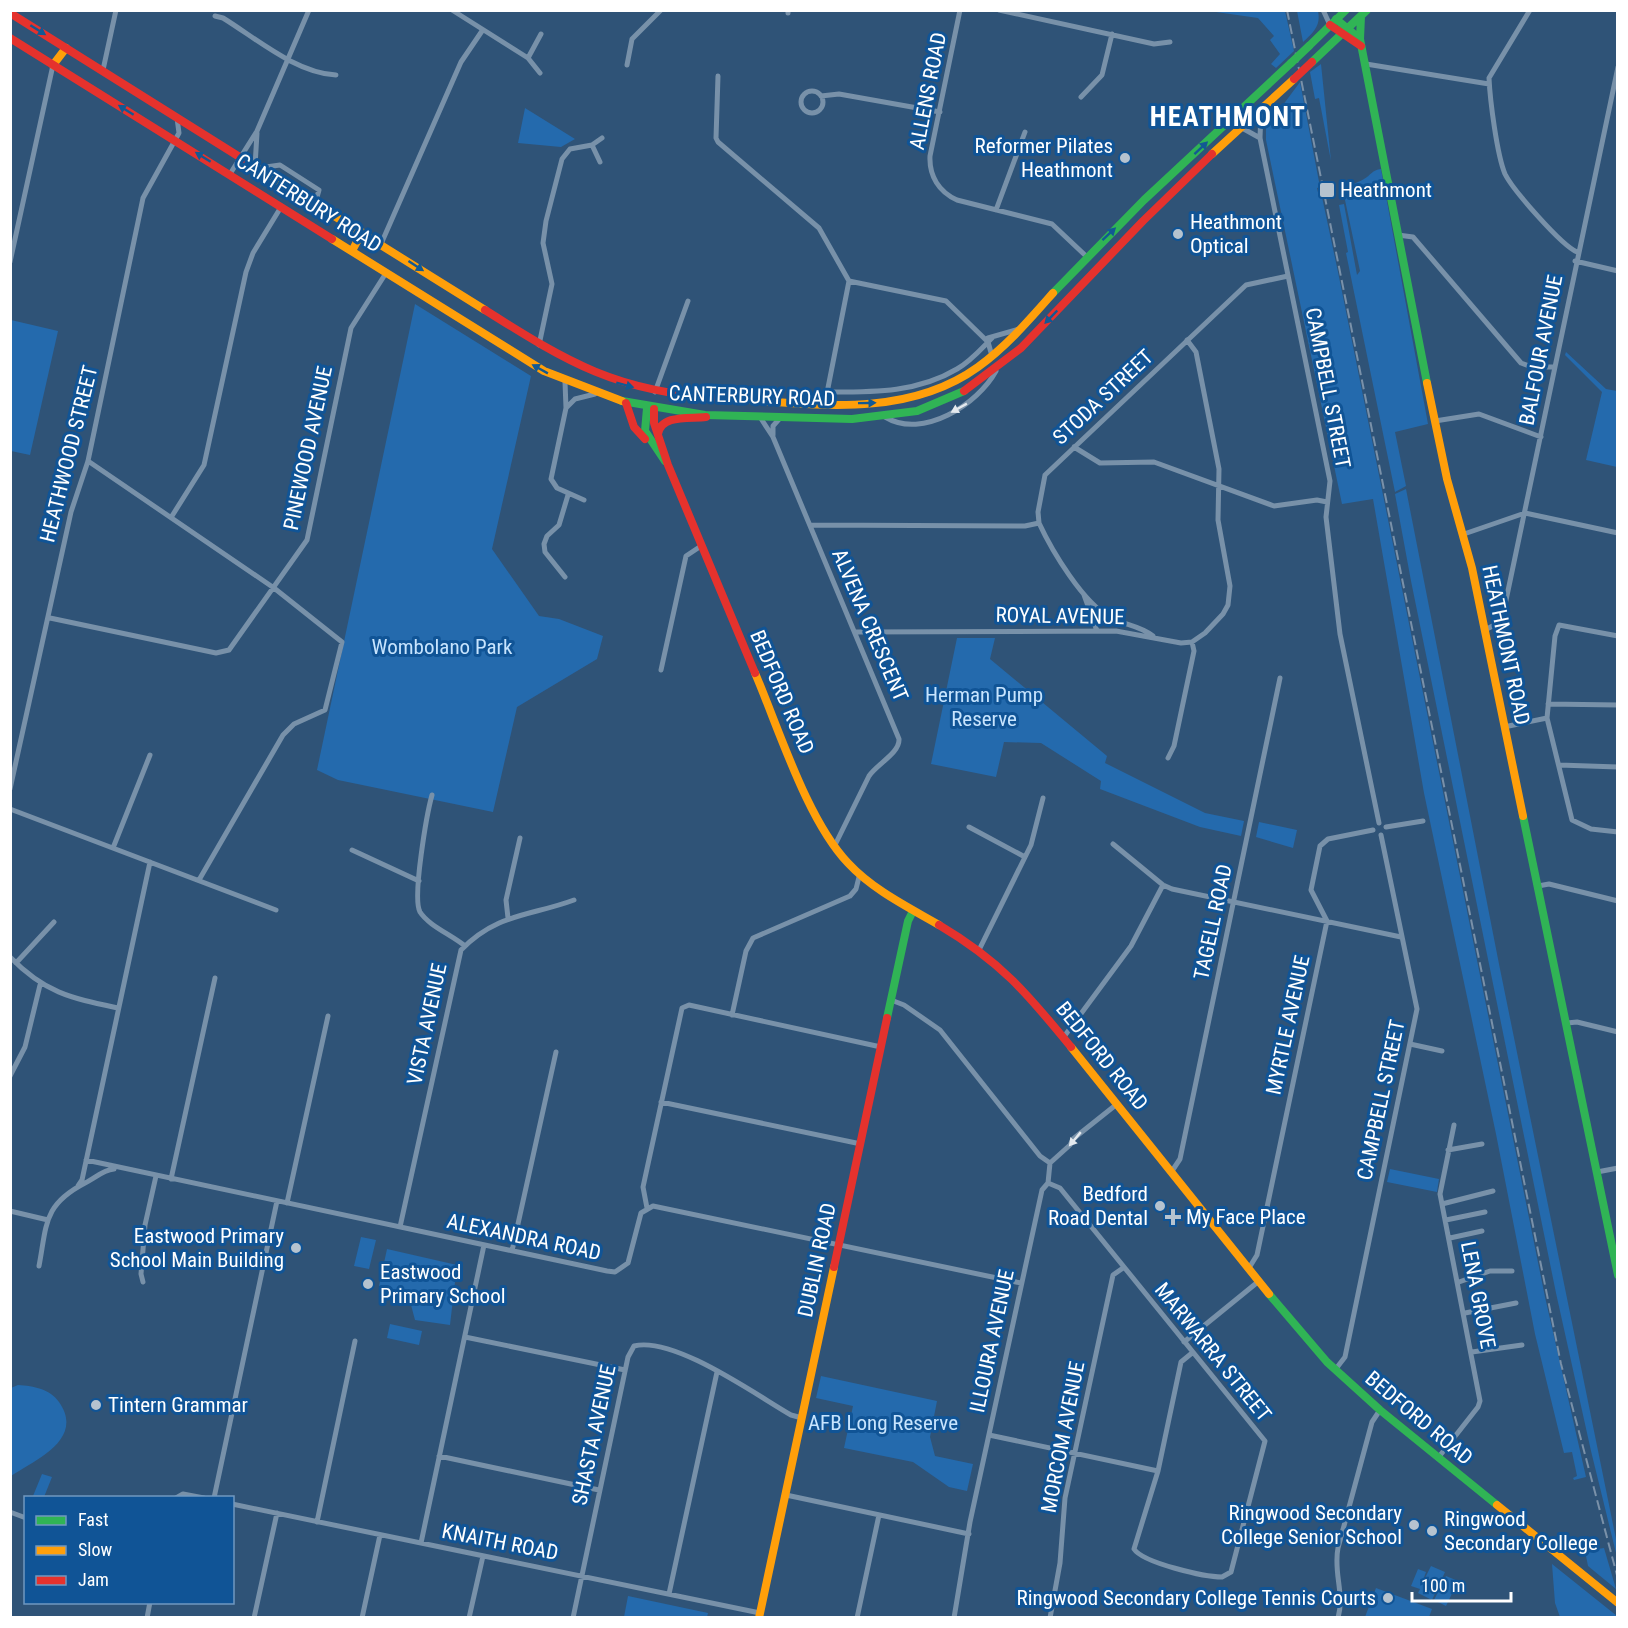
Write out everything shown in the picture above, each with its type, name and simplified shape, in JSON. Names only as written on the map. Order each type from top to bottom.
[{"type":"main road","name":"CANTERBURY ROAD","points":[[10,13],[539,345],[600,378],[655,392],[703,399],[825,403],[881,402],[919,396],[969,375],[1026,326],[1086,256],[1346,10]]},
{"type":"main road","name":"CANTERBURY ROAD","points":[[10,38],[177,137],[281,207],[514,354],[566,382],[595,394],[651,408],[719,417],[781,418],[883,416],[911,412],[951,399],[998,367],[1184,183],[1364,13]]},
{"type":"main road","points":[[1361,43],[1364,13]]},
{"type":"main road","points":[[1334,22],[1361,43]]},
{"type":"main road","name":"HEATHMONT ROAD","points":[[1361,43],[1447,479],[1464,534],[1485,630],[1617,1275]]},
{"type":"main road","points":[[53,64],[66,48]]},
{"type":"main road","points":[[1270,84],[1280,83],[1284,88]]},
{"type":"main road","points":[[1175,173],[1184,183]]},
{"type":"main road","points":[[352,251],[362,232]]},
{"type":"main road","points":[[1086,256],[1099,267]]},
{"type":"main road","points":[[647,440],[643,426],[655,392]]},
{"type":"main road","name":"BEDFORD ROAD","points":[[626,403],[634,427],[668,465]]},
{"type":"main road","name":"BEDFORD ROAD","points":[[651,408],[668,465],[701,546],[814,813],[833,848],[859,877],[979,950],[1002,967],[1335,1370],[1438,1458],[1617,1603]]},
{"type":"main road","points":[[658,434],[659,427],[665,421],[719,417]]},
{"type":"main road","name":"DUBLIN ROAD","points":[[760,1615],[880,1047],[908,921],[913,911]]},
{"type":"street","points":[[103,70],[116,10]]},
{"type":"street","points":[[230,174],[257,131],[309,10]]},
{"type":"street","points":[[453,10],[482,31],[528,58],[540,73]]},
{"type":"street","points":[[627,65],[632,39],[661,10]]},
{"type":"street","points":[[999,10],[1154,44],[1170,42]]},
{"type":"street","points":[[1323,10],[1334,22]]},
{"type":"street","points":[[1530,10],[1491,72],[1489,84],[1506,175],[1564,244],[1577,252]]},
{"type":"street","name":"ALLENS ROAD","points":[[959,11],[930,162],[937,185],[946,195],[957,200],[1052,224],[1086,256]]},
{"type":"street","points":[[215,16],[224,18],[289,59],[326,74],[336,75]]},
{"type":"street","points":[[381,244],[460,62],[482,31]]},
{"type":"street","points":[[528,58],[541,34]]},
{"type":"street","points":[[1081,97],[1102,75],[1112,34]]},
{"type":"street","points":[[11,258],[53,64]]},
{"type":"street","points":[[1366,64],[1489,84]]},
{"type":"street","name":"BALFOUR AVENUE","points":[[1485,630],[1500,622],[1541,438],[1575,261],[1617,67]]},
{"type":"street","points":[[718,76],[716,138],[718,142],[819,228],[849,281],[825,403]]},
{"type":"street","points":[[821,96],[822,103],[819,110],[813,112],[803,108],[802,98],[806,93],[812,91],[821,96],[838,94],[940,112]]},
{"type":"street","name":"CAMPBELL STREET","points":[[1261,111],[1260,138],[1330,481],[1326,517],[1340,633],[1379,823]]},
{"type":"street","points":[[177,117],[177,137],[196,129]]},
{"type":"street","points":[[1242,128],[1260,138]]},
{"type":"street","points":[[257,131],[257,167],[280,165],[319,190],[315,204]]},
{"type":"street","points":[[996,210],[1024,132]]},
{"type":"street","name":"HEATHWOOD STREET","points":[[10,789],[50,618],[71,512],[88,461],[143,198],[177,137]]},
{"type":"street","points":[[539,345],[552,284],[543,243],[546,221],[562,159],[570,149],[592,145],[602,138]]},
{"type":"street","points":[[592,145],[600,162]]},
{"type":"street","points":[[172,516],[204,465],[246,272],[253,253],[281,207]]},
{"type":"street","points":[[1398,235],[1413,237],[1521,363],[1534,367],[1554,367]]},
{"type":"street","points":[[1575,261],[1617,271]]},
{"type":"street","name":"PINEWOOD AVENUE","points":[[50,618],[216,653],[229,650],[307,540],[351,328],[386,273]]},
{"type":"street","name":"STODA STREET","points":[[1039,523],[1038,508],[1045,475],[1246,285],[1288,276]]},
{"type":"street","points":[[849,281],[946,301],[988,339],[991,358]]},
{"type":"street","points":[[655,392],[688,301]]},
{"type":"street","points":[[988,339],[1026,326]]},
{"type":"street","name":"CANTERBURY ROAD","points":[[827,392],[881,392],[921,384],[956,370],[988,339]]},
{"type":"street","points":[[1168,758],[1174,746],[1192,657],[1192,642],[1216,624],[1228,605],[1229,597],[1228,568],[1218,519],[1219,469],[1196,352],[1187,340]]},
{"type":"street","points":[[883,416],[894,422],[938,419],[969,402],[989,384],[998,367]]},
{"type":"street","points":[[566,382],[566,408],[550,479],[557,488],[568,495],[584,500]]},
{"type":"street","points":[[566,408],[575,399],[595,394]]},
{"type":"street","points":[[1435,421],[1479,414],[1541,438]]},
{"type":"street","name":"ALVENA CRESCENT","points":[[760,417],[773,437],[900,744],[869,776],[833,848]]},
{"type":"street","points":[[773,437],[773,426],[781,418]]},
{"type":"street","points":[[1074,447],[1100,463],[1154,462],[1274,506],[1317,500],[1327,502]]},
{"type":"street","points":[[88,461],[172,516],[274,588],[342,642],[327,707],[323,712],[294,724],[283,735],[199,880]]},
{"type":"street","points":[[565,577],[545,552],[544,544],[547,536],[560,525],[568,495]]},
{"type":"street","points":[[1464,534],[1525,513],[1617,533]]},
{"type":"street","points":[[810,525],[1025,526],[1039,523],[1082,591],[1097,608],[1111,618],[1147,631],[1155,638]]},
{"type":"street","points":[[661,670],[686,556],[701,546]]},
{"type":"street","points":[[1082,591],[1097,631]]},
{"type":"street","points":[[1617,636],[1559,625],[1547,718],[1572,820],[1591,829],[1617,832]]},
{"type":"street","name":"ROYAL AVENUE","points":[[855,632],[1097,631],[1181,643],[1192,642]]},
{"type":"street","name":"TAGELL ROAD","points":[[1172,1171],[1179,1159],[1280,678]]},
{"type":"street","points":[[1548,704],[1617,705]]},
{"type":"street","points":[[1504,727],[1547,718]]},
{"type":"street","points":[[113,848],[150,755]]},
{"type":"street","points":[[1559,765],[1617,767]]},
{"type":"street","points":[[432,795],[417,900],[420,912],[465,946]]},
{"type":"street","points":[[979,950],[1036,832],[1043,798]]},
{"type":"street","points":[[10,809],[276,910]]},
{"type":"street","points":[[1327,921],[1311,891],[1320,846],[1328,839],[1373,830],[1379,823],[1386,827],[1423,821]]},
{"type":"street","points":[[969,827],[1025,856]]},
{"type":"street","points":[[1373,830],[1377,835],[1381,835],[1386,827]]},
{"type":"street","name":"CAMPBELL STREET","points":[[1335,1370],[1345,1357],[1417,1009],[1381,835]]},
{"type":"street","points":[[508,918],[506,900],[519,838]]},
{"type":"street","points":[[1113,844],[1163,885],[1401,937]]},
{"type":"street","points":[[352,850],[419,881]]},
{"type":"street","points":[[78,1186],[86,1160],[150,862]]},
{"type":"street","points":[[732,1015],[746,951],[753,938],[850,896],[856,889],[859,877]]},
{"type":"street","points":[[1538,886],[1549,884],[1617,902]]},
{"type":"street","points":[[1063,1038],[1131,946],[1163,885]]},
{"type":"street","name":"VISTA AVENUE","points":[[400,1227],[459,955],[465,946],[508,918],[574,900]]},
{"type":"street","name":"MYRTLE AVENUE","points":[[1249,1268],[1257,1255],[1327,921]]},
{"type":"street","points":[[16,963],[54,922]]},
{"type":"street","points":[[10,957],[40,985],[75,998],[118,1008]]},
{"type":"street","points":[[171,1179],[215,978]]},
{"type":"street","points":[[10,1076],[25,1047],[40,985]]},
{"type":"street","points":[[891,999],[904,1005],[940,1030],[1040,1156],[1050,1163],[1070,1145],[1072,1139],[1117,1104]]},
{"type":"street","points":[[880,1047],[689,1005],[682,1008],[643,1187],[647,1208],[653,1206],[1021,1282]]},
{"type":"street","points":[[287,1203],[327,1016]]},
{"type":"street","points":[[1567,1023],[1577,1022],[1617,1032]]},
{"type":"street","points":[[1410,1044],[1442,1051]]},
{"type":"street","points":[[512,1251],[556,1052]]},
{"type":"street","points":[[661,1102],[861,1144]]},
{"type":"street","name":"LENA GROVE","points":[[1438,1458],[1478,1407],[1479,1386],[1473,1352],[1440,1194],[1454,1125]]},
{"type":"street","points":[[1448,1150],[1482,1144]]},
{"type":"street","name":"ALEXANDRA ROAD","points":[[86,1160],[615,1272],[628,1263],[641,1213],[647,1208]]},
{"type":"street","name":"ILLOURA AVENUE","points":[[954,1617],[1021,1282],[1042,1190],[1048,1183],[1050,1163]]},
{"type":"street","points":[[39,1266],[48,1220],[56,1203],[78,1186],[109,1169],[119,1168]]},
{"type":"street","points":[[1597,1172],[1617,1168]]},
{"type":"street","points":[[143,1282],[141,1275],[145,1225],[156,1176]]},
{"type":"street","name":"MARWARRA STREET","points":[[1048,1183],[1060,1188],[1265,1441],[1231,1572],[1222,1578],[1139,1556],[1134,1549],[1158,1471]]},
{"type":"street","points":[[1442,1204],[1493,1191]]},
{"type":"street","points":[[214,1496],[277,1201]]},
{"type":"street","points":[[10,1211],[48,1220]]},
{"type":"street","points":[[1446,1220],[1485,1212]]},
{"type":"street","points":[[1450,1238],[1482,1231]]},
{"type":"street","points":[[421,1543],[484,1245]]},
{"type":"street","name":"MORCOM AVENUE","points":[[1050,1617],[1060,1563],[1065,1498],[1113,1275],[1123,1268]]},
{"type":"street","points":[[1459,1282],[1490,1271],[1512,1271]]},
{"type":"street","points":[[1184,1342],[1260,1281]]},
{"type":"street","points":[[1465,1313],[1516,1303]]},
{"type":"street","points":[[465,1336],[625,1370]]},
{"type":"street","points":[[317,1522],[355,1341]]},
{"type":"street","name":"SHASTA AVENUE","points":[[573,1617],[631,1349],[641,1344],[690,1356],[791,1415],[802,1418]]},
{"type":"street","points":[[1473,1352],[1522,1346]]},
{"type":"street","points":[[989,1435],[1158,1471],[1181,1362],[1192,1353]]},
{"type":"street","points":[[669,1594],[717,1372]]},
{"type":"street","points":[[1338,1617],[1341,1598],[1336,1566],[1338,1548],[1372,1422],[1380,1410]]},
{"type":"street","points":[[440,1456],[599,1490]]},
{"type":"street","points":[[180,1496],[187,1494],[198,1496]]},
{"type":"street","points":[[786,1495],[969,1534]]},
{"type":"street","name":"KNAITH ROAD","points":[[234,1504],[582,1575],[760,1615]]},
{"type":"street","points":[[254,1617],[277,1513]]},
{"type":"street","points":[[857,1617],[879,1515]]},
{"type":"street","points":[[362,1617],[380,1535]]},
{"type":"street","points":[[469,1617],[483,1556]]},
{"type":"green space","points":[[1209,11],[1285,11],[1294,51],[1276,68],[1271,64],[1280,54],[1270,40],[1274,36],[1258,18]]},
{"type":"green space","points":[[1297,11],[1318,11],[1316,28],[1303,42]]},
{"type":"green space","points":[[1321,64],[1331,161],[1319,98],[1315,99],[1310,72]]},
{"type":"green space","points":[[1300,82],[1320,187],[1317,188],[1319,197],[1322,197],[1338,272],[1545,1297],[1586,1477],[1574,1480],[1573,1478],[1577,1476],[1572,1452],[1564,1453],[1535,1334],[1496,1134],[1424,793],[1373,499],[1342,504],[1266,140],[1266,128]]},
{"type":"green space","points":[[525,108],[575,139],[561,147],[518,143]]},
{"type":"green space","points":[[1381,169],[1428,424],[1395,432],[1406,486],[1395,492],[1346,253],[1348,252],[1339,205],[1344,204],[1357,275],[1360,271],[1345,200],[1346,195],[1351,186]]},
{"type":"green space","name":"Wombolano Park","points":[[415,304],[531,376],[492,549],[539,616],[559,619],[603,636],[597,659],[517,707],[493,812],[338,780],[317,770]]},
{"type":"green space","points":[[11,320],[58,331],[30,455],[11,451]]},
{"type":"green space","points":[[1566,352],[1606,389],[1617,391],[1617,467],[1586,460],[1602,392],[1565,355]]},
{"type":"green space","points":[[1406,489],[1499,964],[1617,1544],[1617,1557],[1556,1293],[1411,581],[1395,494]]},
{"type":"green space","name":"Herman Pump Reserve","points":[[957,638],[995,638],[990,659],[1107,756],[1105,763],[1205,813],[1244,821],[1241,836],[1200,827],[1100,789],[1101,781],[1041,743],[1004,742],[996,777],[931,764]]},
{"type":"green space","points":[[1259,822],[1297,830],[1293,848],[1256,837]]},
{"type":"green space","points":[[1390,1169],[1439,1179],[1437,1192],[1387,1182]]},
{"type":"green space","points":[[361,1237],[376,1240],[369,1269],[354,1266]]},
{"type":"green space","points":[[387,1249],[457,1265],[450,1325],[415,1320],[411,1305],[379,1286]]},
{"type":"green space","points":[[390,1324],[422,1331],[419,1345],[387,1338]]},
{"type":"green space","name":"AFB Long Reserve","points":[[821,1376],[937,1401],[930,1437],[935,1456],[973,1464],[967,1491],[949,1487],[913,1462],[844,1448],[853,1406],[816,1398]]},
{"type":"green space","points":[[18,1385],[41,1389],[51,1394],[59,1402],[65,1415],[66,1427],[54,1447],[11,1476],[11,1388]]},
{"type":"green space","points":[[42,1474],[52,1477],[44,1496],[33,1496]]},
{"type":"green space","points":[[1604,1548],[1616,1589],[1588,1566],[1585,1551]]},
{"type":"green space","points":[[1552,1564],[1617,1617],[1560,1617],[1555,1603]]},
{"type":"green space","points":[[1431,1566],[1445,1572],[1432,1600],[1418,1593],[1420,1589],[1411,1586],[1418,1569],[1426,1572],[1421,1586]]},
{"type":"green space","points":[[1446,1576],[1458,1581],[1446,1606],[1434,1600]]},
{"type":"green space","name":"Ringwood Secondary College Tennis Courts","points":[[1376,1588],[1432,1609],[1429,1617],[1365,1617]]},
{"type":"green space","points":[[628,1596],[708,1613],[707,1617],[624,1617]]},
{"type":"railway","points":[[1287,10],[1561,1364],[1618,1579]]},
{"type":"traffic: fast","points":[[1309,46],[1346,10]]},
{"type":"traffic: fast","points":[[1312,62],[1367,10]]},
{"type":"traffic: fast","points":[[1360,39],[1361,16]]},
{"type":"traffic: fast","points":[[1336,19],[1360,39],[1427,383]]},
{"type":"traffic: fast","points":[[1291,63],[1309,46]]},
{"type":"traffic: fast","points":[[1053,293],[1144,200],[1291,63]]},
{"type":"traffic: fast","points":[[622,401],[705,415],[852,419],[917,411],[964,391]]},
{"type":"traffic: fast","points":[[647,408],[645,431],[665,461]]},
{"type":"traffic: fast","points":[[1523,816],[1618,1275]]},
{"type":"traffic: fast","points":[[887,1018],[908,921],[913,911]]},
{"type":"traffic: fast","points":[[1269,1294],[1327,1362],[1380,1410],[1497,1505]]},
{"type":"traffic: slow","points":[[53,65],[66,48]]},
{"type":"traffic: slow","points":[[1212,154],[1294,79]]},
{"type":"traffic: slow","points":[[246,161],[485,310]]},
{"type":"traffic: slow","points":[[352,251],[362,232]]},
{"type":"traffic: slow","points":[[332,239],[544,371],[622,401]]},
{"type":"traffic: slow","points":[[719,398],[853,405],[886,402],[918,395],[949,384],[989,359],[1053,293]]},
{"type":"traffic: slow","points":[[1427,383],[1447,479],[1472,568],[1523,816]]},
{"type":"traffic: slow","points":[[755,673],[795,773],[833,845],[868,882],[939,925]]},
{"type":"traffic: slow","points":[[1071,1047],[1269,1294]]},
{"type":"traffic: slow","points":[[759,1618],[834,1267]]},
{"type":"traffic: slow","points":[[1497,1505],[1618,1603]]},
{"type":"traffic: jam","points":[[10,13],[246,161]]},
{"type":"traffic: jam","points":[[1330,25],[1361,46]]},
{"type":"traffic: jam","points":[[10,38],[332,239]]},
{"type":"traffic: jam","points":[[1294,79],[1312,62]]},
{"type":"traffic: jam","points":[[964,391],[1021,348],[1143,221],[1212,154]]},
{"type":"traffic: jam","points":[[485,310],[569,360],[595,372],[651,389],[719,398]]},
{"type":"traffic: jam","points":[[626,403],[634,427],[645,439]]},
{"type":"traffic: jam","points":[[654,409],[654,423],[668,465],[755,673]]},
{"type":"traffic: jam","points":[[658,434],[660,428],[670,420],[706,417]]},
{"type":"traffic: jam","points":[[939,925],[996,965],[1026,994],[1071,1047]]},
{"type":"traffic: jam","points":[[834,1267],[887,1018]]},
{"type":"place","name":"Reformer Pilates Heathmont","points":[[1125,158]]},
{"type":"place","name":"Heathmont","points":[[1327,190]]},
{"type":"place","name":"Heathmont Optical","points":[[1178,234]]},
{"type":"place","name":"Bedford Road Dental","points":[[1160,1206]]},
{"type":"place","name":"My Face Place","points":[[1173,1217]]},
{"type":"place","name":"Eastwood Primary School Main Building","points":[[296,1248]]},
{"type":"place","name":"Eastwood Primary School","points":[[368,1284]]},
{"type":"place","name":"Tintern Grammar","points":[[96,1405]]},
{"type":"place","name":"Ringwood Secondary College Senior School","points":[[1414,1525]]},
{"type":"place","name":"Ringwood Secondary College","points":[[1432,1531]]},
{"type":"place","name":"Ringwood Secondary College Tennis Courts","points":[[1388,1598]]},
{"type":"district","name":"HEATHMONT","points":[[1228,117]]}]
